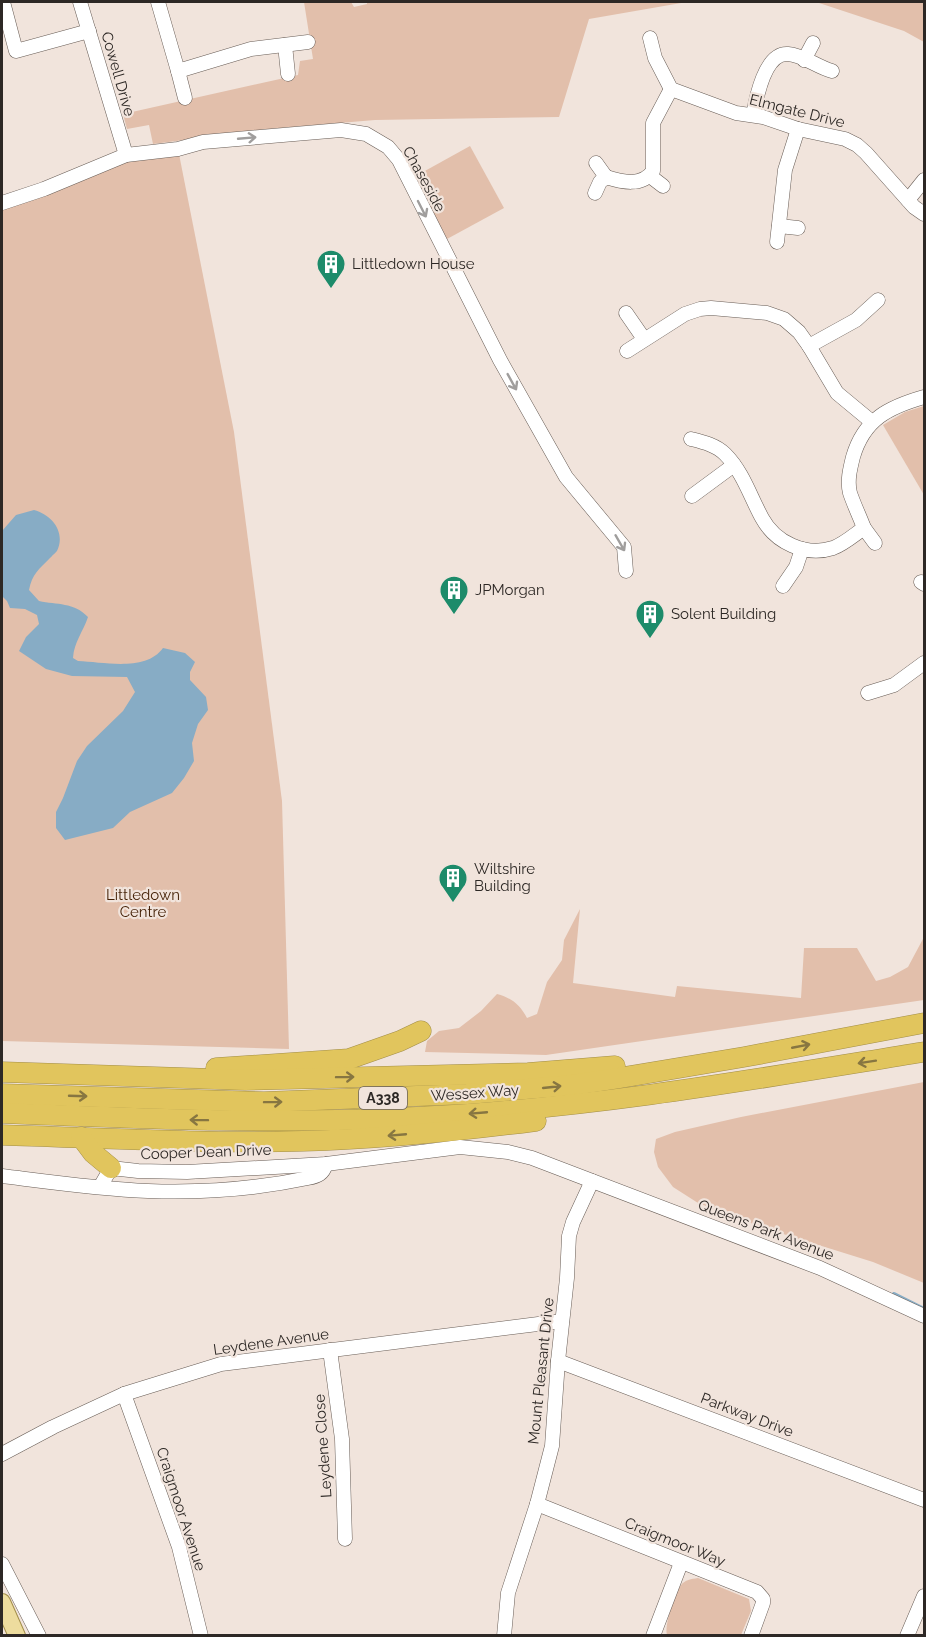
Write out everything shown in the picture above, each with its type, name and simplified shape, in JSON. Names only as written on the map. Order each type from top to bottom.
[{"type":"highway","name":"Wessex Way","points":[[11,1094],[264,1102],[406,1098],[573,1085],[744,1057],[924,1023]]},
{"type":"highway","points":[[24,1073],[149,1071],[349,1059],[400,1041],[421,1030]]},
{"type":"highway","name":"Wessex Way","points":[[2,1113],[208,1120],[296,1121],[402,1118],[585,1103],[703,1088],[924,1052]]},
{"type":"highway","points":[[2,1072],[245,1080],[494,1075],[744,1057]]},
{"type":"highway","points":[[2,1136],[302,1141],[414,1134],[574,1116],[624,1107],[703,1088]]},
{"type":"highway","points":[[81,1137],[93,1153],[111,1168]]},
{"type":"main road","points":[[2,1602],[17,1635]]},
{"type":"street","points":[[3,2],[16,51],[88,31]]},
{"type":"street","name":"Cowell Drive","points":[[80,2],[126,155]]},
{"type":"street","points":[[158,2],[185,98]]},
{"type":"street","points":[[596,163],[606,177],[636,182],[645,180],[653,171],[654,123],[671,89],[655,58],[650,39]]},
{"type":"street","points":[[178,71],[250,50],[308,42]]},
{"type":"street","points":[[804,60],[813,43]]},
{"type":"street","points":[[285,45],[288,74]]},
{"type":"street","points":[[753,115],[760,85],[775,59],[786,54],[832,71]]},
{"type":"street","name":"Elmgate Drive","points":[[671,89],[718,108],[776,121],[798,129],[833,135],[857,145],[914,207],[924,214]]},
{"type":"street","points":[[777,242],[785,170],[798,129]]},
{"type":"street","name":"Chaseside","points":[[2,202],[44,189],[126,155],[203,142],[341,130],[366,134],[388,147],[399,160],[500,360],[566,477],[624,547],[626,572]]},
{"type":"street","points":[[650,176],[663,186]]},
{"type":"street","points":[[595,193],[600,182],[606,177]]},
{"type":"street","points":[[908,200],[924,180]]},
{"type":"street","points":[[779,226],[798,228]]},
{"type":"street","points":[[809,346],[856,320],[878,300]]},
{"type":"street","points":[[627,351],[686,314],[711,308],[767,313],[792,325],[809,346],[837,393],[872,422]]},
{"type":"street","points":[[626,313],[644,339]]},
{"type":"street","points":[[875,543],[864,528],[850,493],[849,480],[856,449],[872,422],[897,405],[924,397]]},
{"type":"street","points":[[691,439],[706,443],[724,453],[744,478],[761,516],[772,532],[791,545],[802,549],[832,548],[864,528]]},
{"type":"street","points":[[692,496],[734,465]]},
{"type":"street","points":[[783,586],[796,567],[802,549]]},
{"type":"street","points":[[868,693],[894,685],[924,663]]},
{"type":"street","name":"Cooper Dean Drive","points":[[111,1168],[138,1172],[187,1172],[326,1164],[460,1147],[508,1152],[532,1158],[592,1181]]},
{"type":"street","name":"Cooper Dean Drive","points":[[2,1176],[148,1191],[195,1191],[292,1182],[318,1176],[326,1164]]},
{"type":"street","points":[[100,1187],[111,1168]]},
{"type":"street","name":"Queens Park Avenue","points":[[592,1181],[820,1268],[924,1316]]},
{"type":"street","name":"Mount Pleasant Drive","points":[[504,1635],[508,1593],[537,1504],[552,1446],[569,1236],[592,1181]]},
{"type":"street","name":"Leydene Avenue","points":[[2,1454],[124,1394],[221,1364],[562,1320]]},
{"type":"street","name":"Leydene Close","points":[[330,1350],[342,1439],[345,1539]]},
{"type":"street","name":"Parkway Drive","points":[[558,1361],[924,1500]]},
{"type":"street","name":"Craigmoor Avenue","points":[[124,1394],[179,1547],[201,1635]]},
{"type":"street","name":"Craigmoor Way","points":[[537,1504],[757,1592],[763,1599],[761,1611],[751,1635]]},
{"type":"street","points":[[653,1635],[681,1563]]},
{"type":"street","points":[[2,1564],[39,1635]]},
{"type":"street","points":[[907,1635],[924,1596]]},
{"type":"green space","points":[[304,2],[351,2],[354,7],[367,4],[367,2],[687,2],[589,19],[559,117],[375,120],[268,129],[153,144],[149,125],[127,129],[123,114],[298,75],[300,61],[313,59]]},
{"type":"green space","points":[[816,2],[924,2],[924,42],[904,31]]},
{"type":"green space","points":[[470,146],[504,208],[447,239],[414,177]]},
{"type":"green space","name":"Littledown Centre","points":[[178,149],[234,432],[282,801],[289,1049],[2,1041],[2,209],[126,155]]},
{"type":"green space","points":[[924,406],[924,495],[883,425],[905,412]]},
{"type":"green space","points":[[580,909],[573,983],[675,997],[677,986],[801,998],[804,948],[857,948],[876,981],[890,977],[908,967],[924,937],[924,1000],[546,1055],[425,1052],[427,1041],[439,1031],[459,1028],[481,1011],[497,994],[515,1003],[527,1018],[537,1014],[547,982],[562,960],[564,940]]},
{"type":"green space","points":[[924,1082],[924,1283],[873,1262],[764,1228],[698,1203],[673,1187],[658,1167],[654,1152],[656,1139],[675,1132]]},
{"type":"green space","points":[[698,1578],[749,1599],[751,1611],[741,1635],[667,1635],[668,1618],[678,1589],[684,1582]]},
{"type":"water","points":[[34,510],[52,520],[60,537],[57,551],[39,569],[29,590],[39,601],[71,606],[88,617],[73,658],[78,661],[124,664],[146,660],[163,648],[185,653],[195,662],[190,672],[190,680],[206,697],[208,710],[198,724],[192,743],[194,761],[172,793],[130,812],[113,828],[65,840],[56,828],[56,812],[77,761],[87,746],[123,711],[135,692],[127,677],[72,676],[46,669],[19,651],[26,637],[39,624],[37,615],[25,609],[10,608],[2,596],[2,531],[16,515]]},
{"type":"waterway","points":[[894,1294],[924,1309]]},
{"type":"place","name":"Littledown House","points":[[331,290]]},
{"type":"place","name":"JPMorgan","points":[[454,616]]},
{"type":"place","name":"Solent Building","points":[[650,640]]},
{"type":"place","name":"Wiltshire Building","points":[[453,904]]}]
